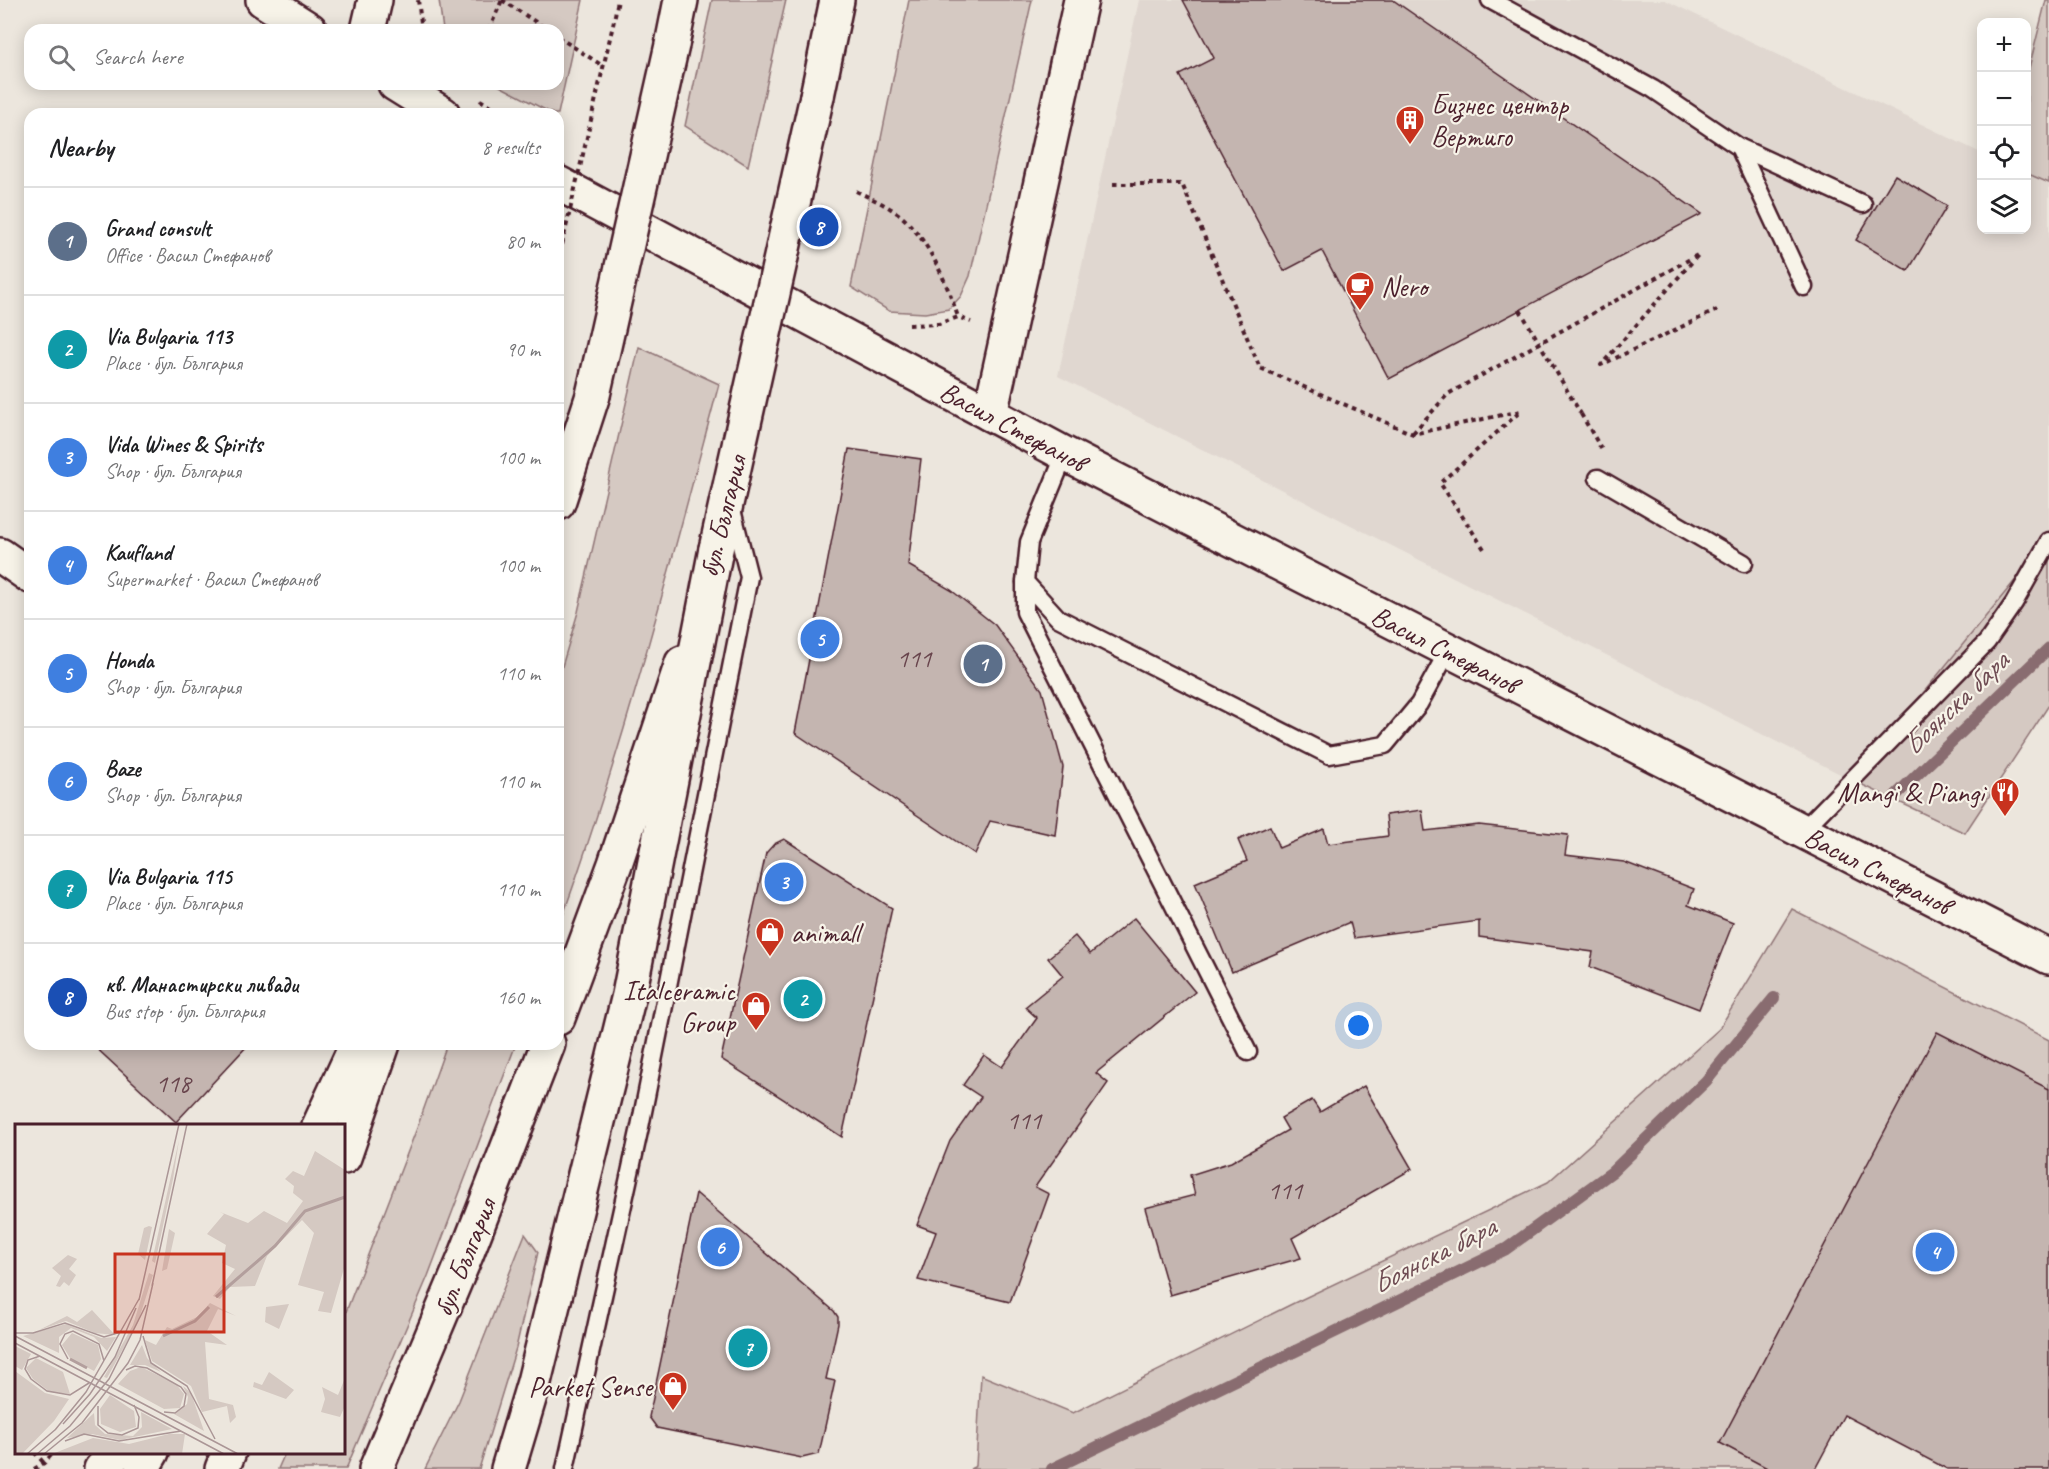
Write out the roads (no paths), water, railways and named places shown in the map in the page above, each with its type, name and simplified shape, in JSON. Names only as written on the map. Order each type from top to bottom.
[{"type":"main road","points":[[263,0],[298,17]]},
{"type":"main road","points":[[369,24],[375,0]]},
{"type":"main road","points":[[564,484],[593,395],[681,0]]},
{"type":"main road","name":"бул. България","points":[[564,1002],[615,864],[671,698],[716,549],[837,0]]},
{"type":"main road","points":[[990,414],[1081,0]]},
{"type":"main road","points":[[405,90],[433,108]]},
{"type":"main road","name":"Васил Стефанов","points":[[564,186],[1065,454],[2049,957]]},
{"type":"main road","points":[[508,1469],[534,1382],[629,995],[716,549]]},
{"type":"main road","points":[[0,555],[24,572]]},
{"type":"main road","points":[[319,1124],[354,1050]]},
{"type":"main road","points":[[345,1153],[381,1050]]},
{"type":"main road","name":"бул. България","points":[[376,1469],[466,1255],[546,1050]]},
{"type":"main road","points":[[531,1469],[534,1382]]},
{"type":"main road","points":[[101,1469],[115,1454]]},
{"type":"main road","points":[[142,1469],[151,1454]]},
{"type":"main road","points":[[222,1469],[228,1454]]},
{"type":"lane","points":[[1491,0],[1653,89],[1738,147],[1863,204]]},
{"type":"lane","points":[[1738,147],[1804,287]]},
{"type":"lane","points":[[1065,454],[1029,542],[1025,612],[1248,1052]]},
{"type":"lane","points":[[1598,478],[1744,563]]},
{"type":"lane","points":[[565,1469],[642,1115],[749,577],[728,494]]},
{"type":"lane","points":[[1802,831],[1987,642],[2014,603],[2049,541]]},
{"type":"lane","points":[[1025,582],[1058,618],[1329,755],[1385,745],[1419,704],[1448,651]]},
{"type":"waterway","name":"Боянска бара","points":[[1896,795],[2049,648]]},
{"type":"waterway","name":"Боянска бара","points":[[1052,1469],[1506,1249],[1612,1172],[1706,1081],[1774,998]]},
{"type":"place","name":"Бизнес център Вертиго","points":[[1410,146]]},
{"type":"place","name":"кв. Манастирски ливади","points":[[819,227]]},
{"type":"place","name":"Nero","points":[[1360,312]]},
{"type":"place","name":"Honda","points":[[820,639]]},
{"type":"place","name":"Grand consult","points":[[983,664]]},
{"type":"place","name":"Mangi & Piangi","points":[[2005,818]]},
{"type":"place","name":"Vida Wines & Spirits","points":[[784,882]]},
{"type":"place","name":"animall","points":[[770,958]]},
{"type":"place","name":"Via Bulgaria 113","points":[[803,999]]},
{"type":"place","name":"Italceramic Group","points":[[756,1032]]},
{"type":"place","name":"Baze","points":[[720,1247]]},
{"type":"place","name":"Kaufland","points":[[1935,1252]]},
{"type":"place","name":"Via Bulgaria 115","points":[[748,1348]]},
{"type":"place","name":"Parket Sense","points":[[673,1412]]}]
